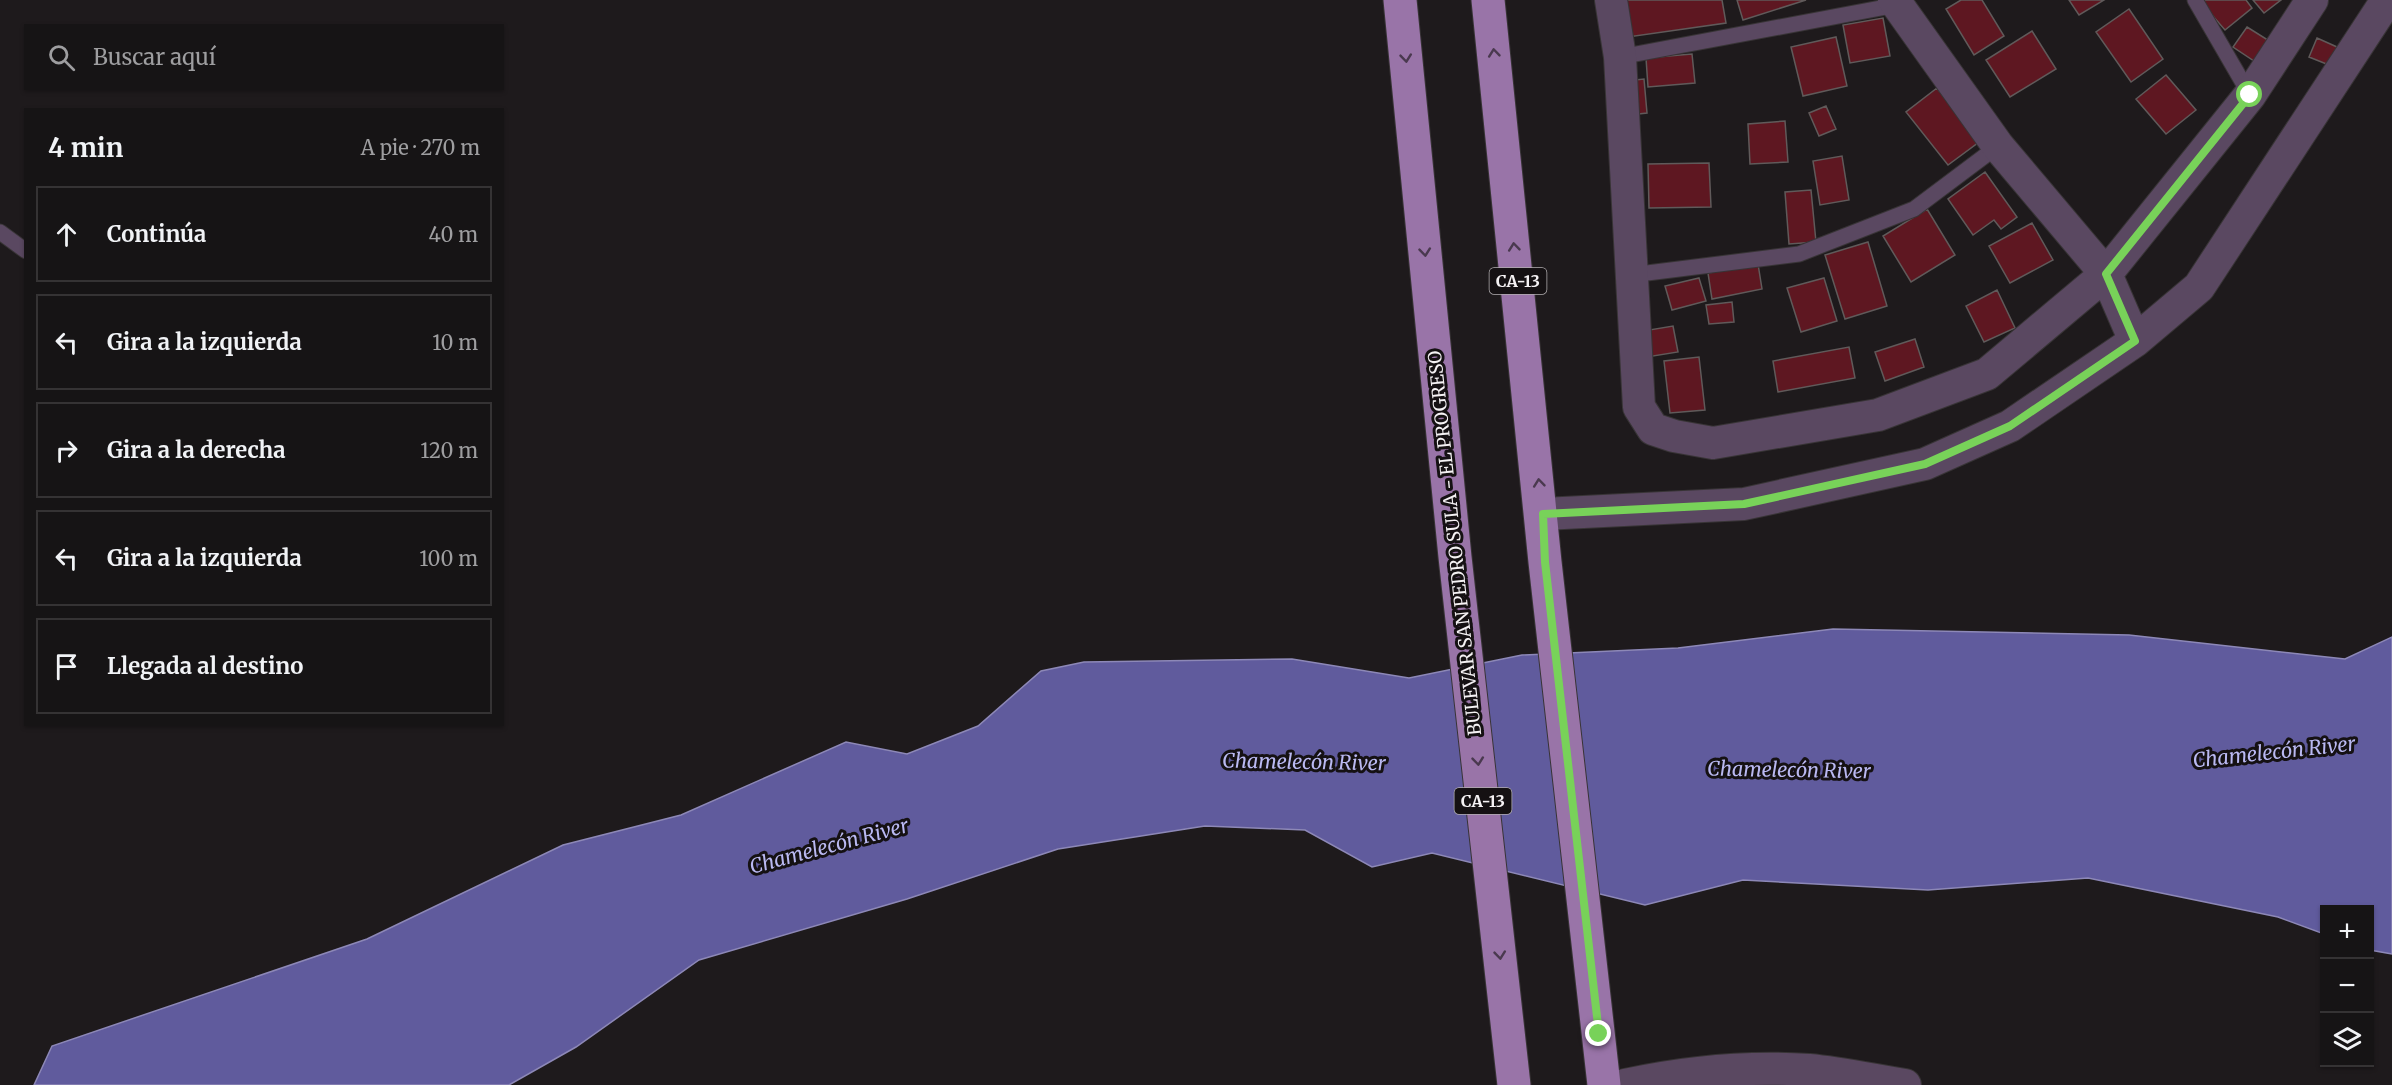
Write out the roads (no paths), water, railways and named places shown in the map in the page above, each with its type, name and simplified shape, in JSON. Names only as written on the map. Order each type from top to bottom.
[{"type":"main road","name":"BULEVAR SAN PEDRO SULA - EL PROGRESO","points":[[1400,0],[1455,557],[1514,1085]]},
{"type":"main road","name":"CA-13","points":[[1488,0],[1543,514],[1545,562],[1604,1085]]},
{"type":"street","points":[[1611,0],[1620,57],[1630,275],[1639,407],[1653,429],[1674,436],[1713,442],[1878,415],[1987,374],[2106,274],[2250,95],[2312,0]]},
{"type":"street","points":[[1543,514],[1744,504],[1925,464],[2010,426],[2135,341],[2199,287],[2387,0]]},
{"type":"street","points":[[1895,3],[1998,146],[2106,274],[2135,341]]},
{"type":"street","points":[[1625,1085],[1663,1077],[1735,1070],[1809,1070],[1905,1085]]},
{"type":"lane","points":[[2195,0],[2250,95]]},
{"type":"lane","points":[[1620,57],[1895,3]]},
{"type":"lane","points":[[1630,275],[1799,254],[1914,209],[1998,146]]},
{"type":"lane","points":[[0,232],[24,250]]},
{"type":"water","name":"Chamelecón River","points":[[1833,629],[2129,635],[2345,659],[2392,637],[2392,954],[2374,951],[2374,905],[2320,905],[2320,933],[2278,917],[2088,878],[1928,890],[1743,880],[1645,905],[1432,853],[1372,867],[1305,830],[1205,826],[1058,849],[907,899],[699,960],[576,1047],[509,1085],[34,1085],[52,1046],[367,939],[563,845],[681,815],[846,742],[907,754],[978,726],[1041,671],[1084,662],[1292,659],[1409,678],[1522,655],[1678,648]]}]
